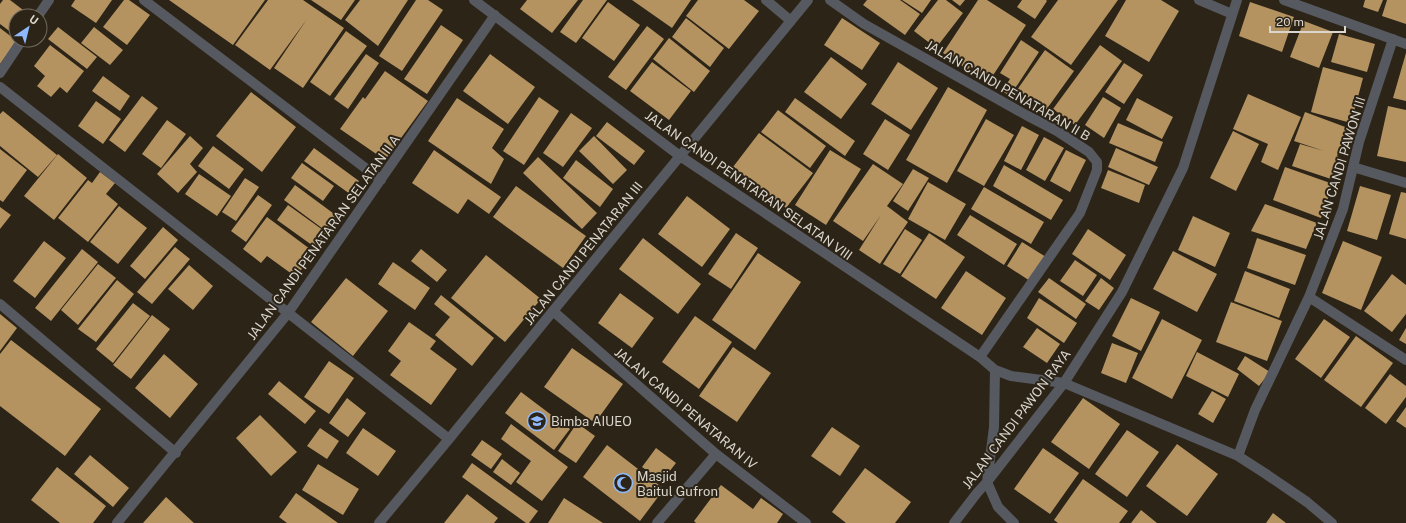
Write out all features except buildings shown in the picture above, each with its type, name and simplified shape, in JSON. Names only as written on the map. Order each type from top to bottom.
[{"type":"street","points":[[144,0],[381,180]]},
{"type":"street","name":"JALAN CANDI PENATARAN SELATAN VIII","points":[[474,0],[680,156],[980,357],[995,370]]},
{"type":"street","points":[[766,0],[791,21]]},
{"type":"street","name":"JALAN CANDI PENATARAN III","points":[[379,523],[450,439],[808,0]]},
{"type":"street","name":"JALAN CANDI PENATARAN II B","points":[[830,0],[864,24],[1057,131],[1089,152],[1097,162],[1097,170],[1080,213],[980,357]]},
{"type":"street","points":[[1200,0],[1232,14]]},
{"type":"street","name":"JALAN CANDI PAWON RAYA","points":[[954,523],[1064,383],[1122,292],[1183,168],[1237,0]]},
{"type":"street","points":[[1284,0],[1406,44]]},
{"type":"street","name":"JALAN CANDI PENATARAN SELATAN II A","points":[[117,523],[176,453],[288,313],[495,15]]},
{"type":"street","name":"JALAN CANDI PAWON III","points":[[1238,456],[1255,410],[1309,297],[1343,209],[1360,142],[1393,39]]},
{"type":"street","points":[[0,73],[17,48]]},
{"type":"street","points":[[0,87],[450,439]]},
{"type":"street","points":[[1353,167],[1406,183]]},
{"type":"street","points":[[1309,297],[1406,360]]},
{"type":"street","points":[[0,304],[176,453]]},
{"type":"street","name":"JALAN CANDI PENATARAN IV","points":[[553,311],[716,454],[806,523]]},
{"type":"street","points":[[1014,523],[998,507],[987,482],[994,427],[995,370],[1011,376],[1064,383],[1238,456],[1307,502],[1332,523]]},
{"type":"street","points":[[657,523],[716,454]]},
{"type":"place","name":"Bimba AIUEO","points":[[537,421]]},
{"type":"place","name":"Masjid Baitul Gufron","points":[[623,483]]}]
